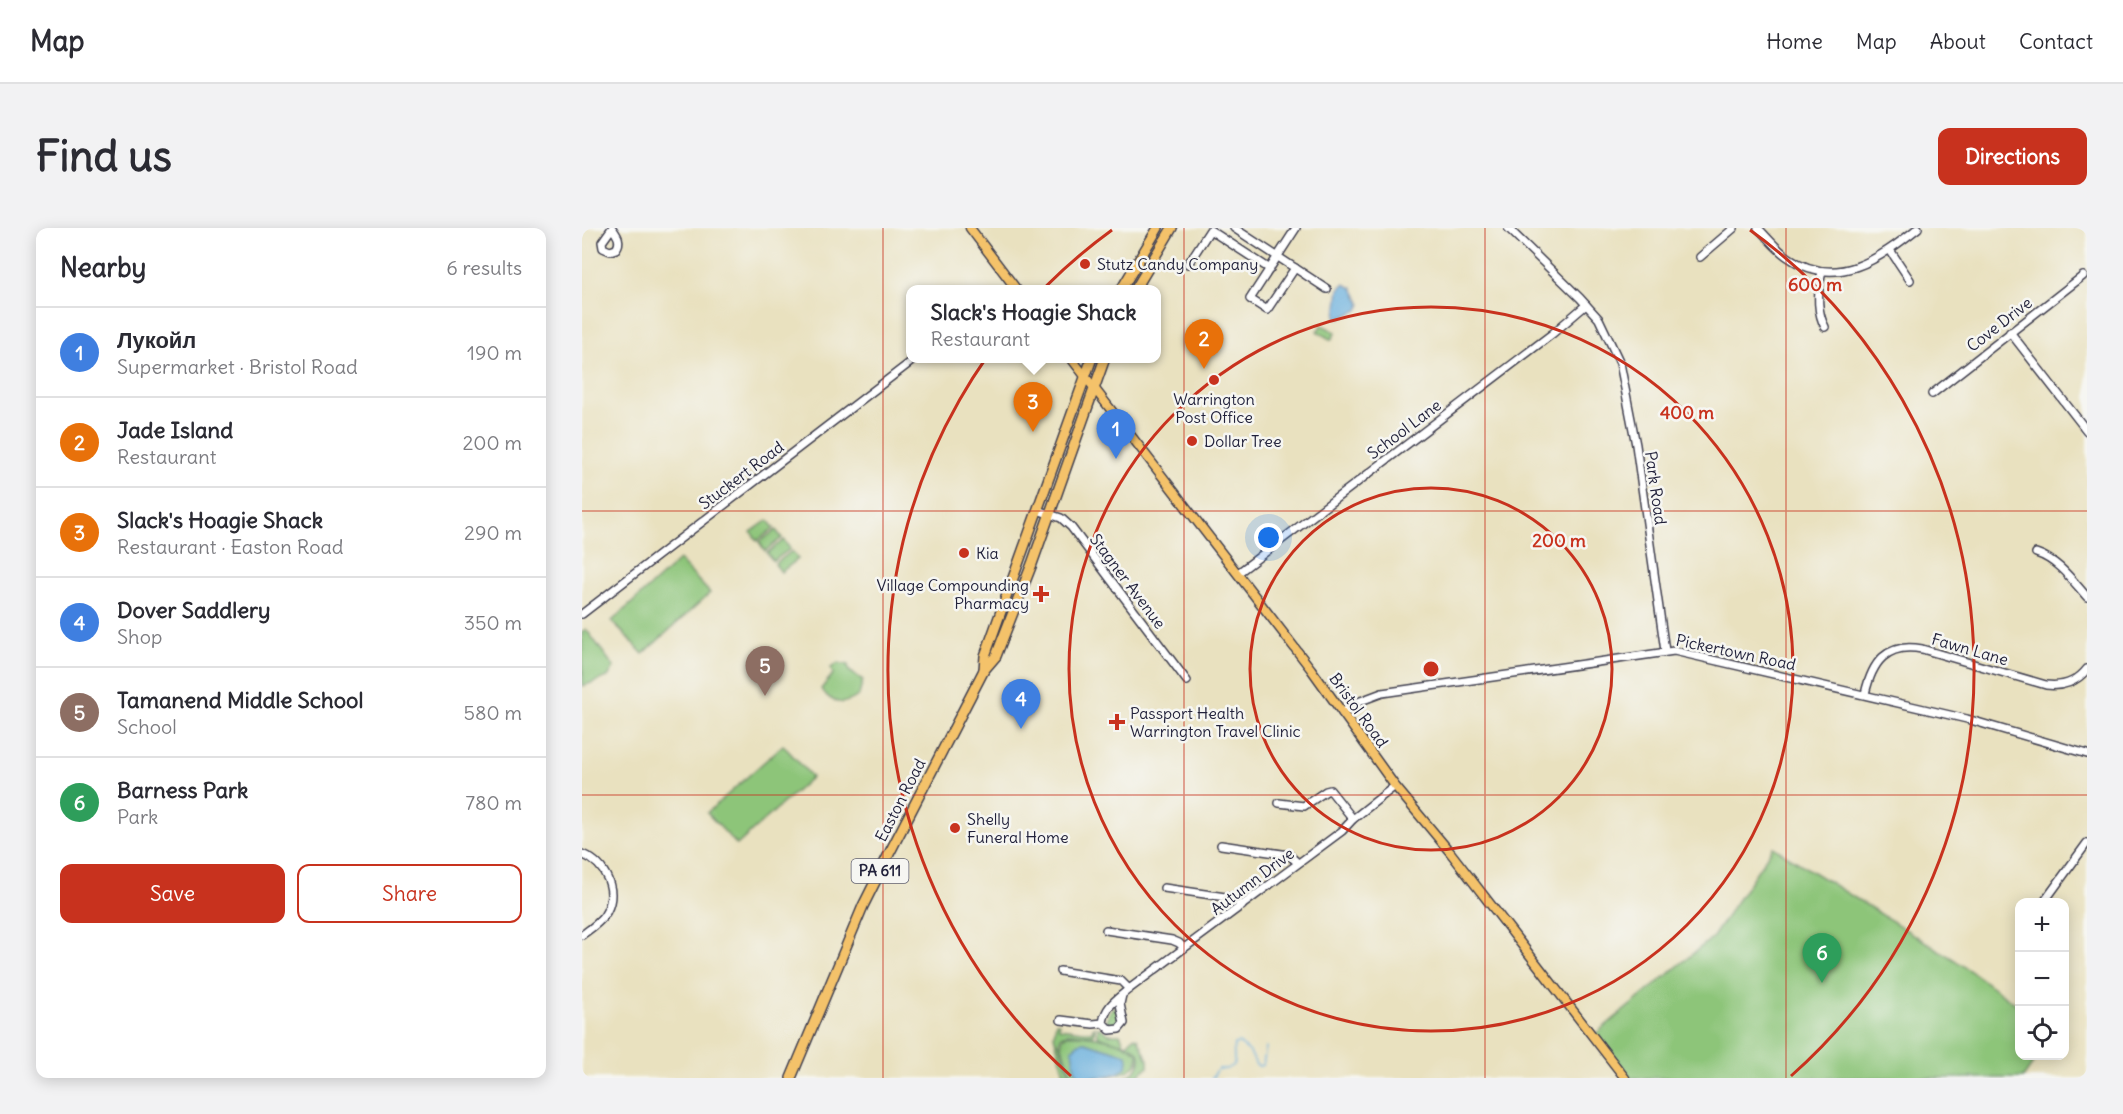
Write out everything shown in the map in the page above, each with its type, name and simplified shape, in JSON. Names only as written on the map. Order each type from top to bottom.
[{"type":"highway","points":[[1125,285],[1158,228]]},
{"type":"highway","points":[[1138,285],[1172,228]]},
{"type":"highway","name":"Easton Road","points":[[984,670],[985,656],[1090,363]]},
{"type":"highway","name":"Easton Road","points":[[791,1078],[863,906],[984,670],[996,656],[1032,564],[1103,363]]},
{"type":"main road","points":[[970,228],[1010,285]]},
{"type":"main road","name":"Bristol Road","points":[[1074,363],[1311,669],[1395,786],[1450,852],[1625,1078]]},
{"type":"street","points":[[1295,268],[1267,310],[1250,298],[1296,228]]},
{"type":"street","name":"Park Road","points":[[1508,228],[1586,305],[1605,328],[1615,350],[1625,379],[1665,651]]},
{"type":"street","points":[[1700,257],[1734,228]]},
{"type":"street","points":[[1758,228],[1788,257],[1801,265],[1822,271],[1856,268],[1890,250],[1918,228]]},
{"type":"street","points":[[1228,242],[1235,229],[1327,289]]},
{"type":"street","points":[[1188,264],[1210,230],[1270,269]]},
{"type":"street","points":[[1890,250],[1910,280]]},
{"type":"street","points":[[1822,271],[1819,290],[1821,318],[1825,327]]},
{"type":"street","name":"Cove Drive","points":[[1932,394],[2083,276]]},
{"type":"street","name":"School Lane","points":[[1238,573],[1552,334],[1586,305]]},
{"type":"street","points":[[2010,332],[2087,431]]},
{"type":"street","name":"Stuckert Road","points":[[582,614],[909,363]]},
{"type":"street","name":"Stagner Avenue","points":[[1037,510],[1061,518],[1071,527],[1187,681]]},
{"type":"street","points":[[2036,553],[2049,558],[2059,566],[2087,597]]},
{"type":"street","name":"Fawn Lane","points":[[1865,694],[1869,676],[1876,663],[1890,652],[1907,648],[1922,649],[2046,685],[2055,686],[2072,682],[2087,669]]},
{"type":"street","name":"Pickertown Road","points":[[1342,713],[1358,702],[1382,693],[1674,651],[1865,694],[1977,722],[2087,754]]},
{"type":"street","name":"Autumn Drive","points":[[1103,1023],[1108,1008],[1122,994],[1342,831],[1353,819],[1395,786]]},
{"type":"street","points":[[1279,803],[1304,806],[1330,790],[1353,819]]},
{"type":"street","points":[[2048,898],[2087,843]]},
{"type":"street","points":[[1221,845],[1289,855],[1298,863]]},
{"type":"street","points":[[582,854],[596,861],[604,870],[611,896],[603,918],[582,935]]},
{"type":"street","points":[[1164,888],[1232,898],[1242,906]]},
{"type":"street","points":[[1106,930],[1174,940],[1184,948]]},
{"type":"street","points":[[1059,971],[1120,980],[1129,989]]},
{"type":"street","points":[[1061,1020],[1103,1023],[1106,1028],[1113,1031],[1123,1026],[1120,1004],[1122,994]]},
{"type":"green space","points":[[1322,325],[1336,332],[1331,340],[1317,331]]},
{"type":"green space","points":[[768,520],[774,528],[757,541],[751,532]]},
{"type":"green space","points":[[776,530],[782,538],[765,551],[759,542]]},
{"type":"green space","points":[[784,540],[790,549],[773,561],[767,553]]},
{"type":"green space","points":[[792,551],[798,559],[781,572],[775,564]]},
{"type":"green space","points":[[679,560],[710,593],[643,654],[612,621]]},
{"type":"green space","points":[[586,629],[614,667],[608,677],[583,686],[582,632]]},
{"type":"green space","points":[[838,663],[848,665],[849,671],[863,680],[859,695],[854,699],[843,702],[834,701],[821,689],[833,674],[831,668]]},
{"type":"green space","points":[[783,745],[812,777],[737,845],[707,813]]},
{"type":"green space","points":[[1773,847],[1955,960],[2015,1003],[2015,1060],[2035,1060],[2023,1078],[1625,1078],[1593,1036],[1713,937]]},
{"type":"green space","points":[[1115,1006],[1120,1021],[1118,1026],[1112,1028],[1107,1021],[1110,1011]]},
{"type":"green space","points":[[1056,1022],[1059,1023],[1059,1028],[1092,1032],[1095,1027],[1094,1035],[1068,1033],[1061,1037],[1059,1043],[1071,1078],[1065,1078],[1054,1035]]},
{"type":"green space","points":[[1098,1028],[1109,1034],[1120,1034],[1124,1043],[1127,1044],[1134,1037],[1138,1038],[1148,1060],[1148,1067],[1133,1078],[1125,1078],[1138,1067],[1139,1052],[1132,1047],[1098,1036]]},
{"type":"green space","points":[[1067,1035],[1094,1037],[1124,1045],[1138,1053],[1138,1061],[1125,1072],[1115,1075],[1073,1078],[1061,1044]]},
{"type":"water","points":[[1344,284],[1353,288],[1361,304],[1358,310],[1339,319],[1336,317],[1339,289]]},
{"type":"water","points":[[1085,1042],[1127,1055],[1128,1063],[1125,1068],[1111,1075],[1080,1076],[1075,1070],[1072,1049],[1079,1043]]},
{"type":"waterway","points":[[1212,1078],[1218,1069],[1227,1069],[1233,1065],[1234,1044],[1239,1043],[1250,1052],[1256,1065],[1259,1066],[1263,1065],[1266,1047]]},
{"type":"place","name":"Stutz Candy Company","points":[[1085,264]]},
{"type":"place","name":"Jade Island","points":[[1204,369]]},
{"type":"place","name":"Warrington Post Office","points":[[1214,380]]},
{"type":"place","name":"Slack's Hoagie Shack","points":[[1033,432]]},
{"type":"place","name":"Dollar Tree","points":[[1192,441]]},
{"type":"place","name":"Лукойл","points":[[1116,459]]},
{"type":"place","name":"Kia","points":[[964,553]]},
{"type":"place","name":"Village Compounding Pharmacy","points":[[1041,594]]},
{"type":"place","name":"Tamanend Middle School","points":[[765,696]]},
{"type":"place","name":"Passport Health Warrington Travel Clinic","points":[[1117,722]]},
{"type":"place","name":"Dover Saddlery","points":[[1021,729]]},
{"type":"place","name":"Shelly Funeral Home","points":[[955,828]]},
{"type":"place","name":"Barness Park","points":[[1822,983]]}]
